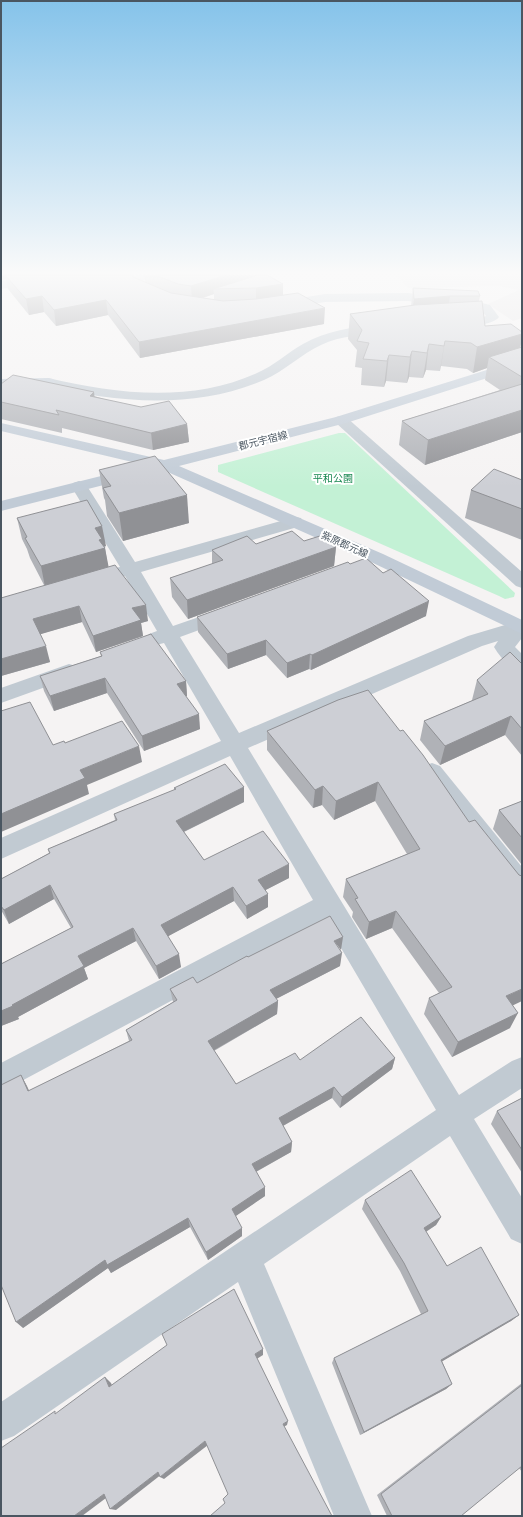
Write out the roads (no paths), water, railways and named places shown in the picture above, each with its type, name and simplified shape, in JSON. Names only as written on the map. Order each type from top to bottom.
[{"type":"street","points":[[1,383],[48,382],[100,394],[141,397],[194,394],[231,387],[260,377],[279,368],[308,346]]},
{"type":"street","name":"郡元宇宿線","points":[[1,506],[341,420],[522,363]]},
{"type":"street","points":[[341,420],[522,582]]},
{"type":"street","name":"紫原郡元線","points":[[4,429],[165,465],[377,558],[521,627]]},
{"type":"street","points":[[79,486],[456,1114],[522,1228]]},
{"type":"street","points":[[100,578],[295,522]]},
{"type":"street","points":[[351,568],[377,558]]},
{"type":"street","points":[[140,645],[242,608]]},
{"type":"street","points":[[521,627],[504,646],[522,666]]},
{"type":"street","points":[[1,849],[235,744],[475,641],[521,627]]},
{"type":"street","points":[[1,696],[89,664]]},
{"type":"street","points":[[365,689],[380,707]]},
{"type":"street","points":[[419,756],[522,885]]},
{"type":"street","points":[[1,1078],[329,904]]},
{"type":"street","points":[[1,1423],[456,1114],[522,1072]]},
{"type":"street","points":[[245,1258],[353,1516]]},
{"type":"park label","name":"平和公園","points":[[333,478]]}]
